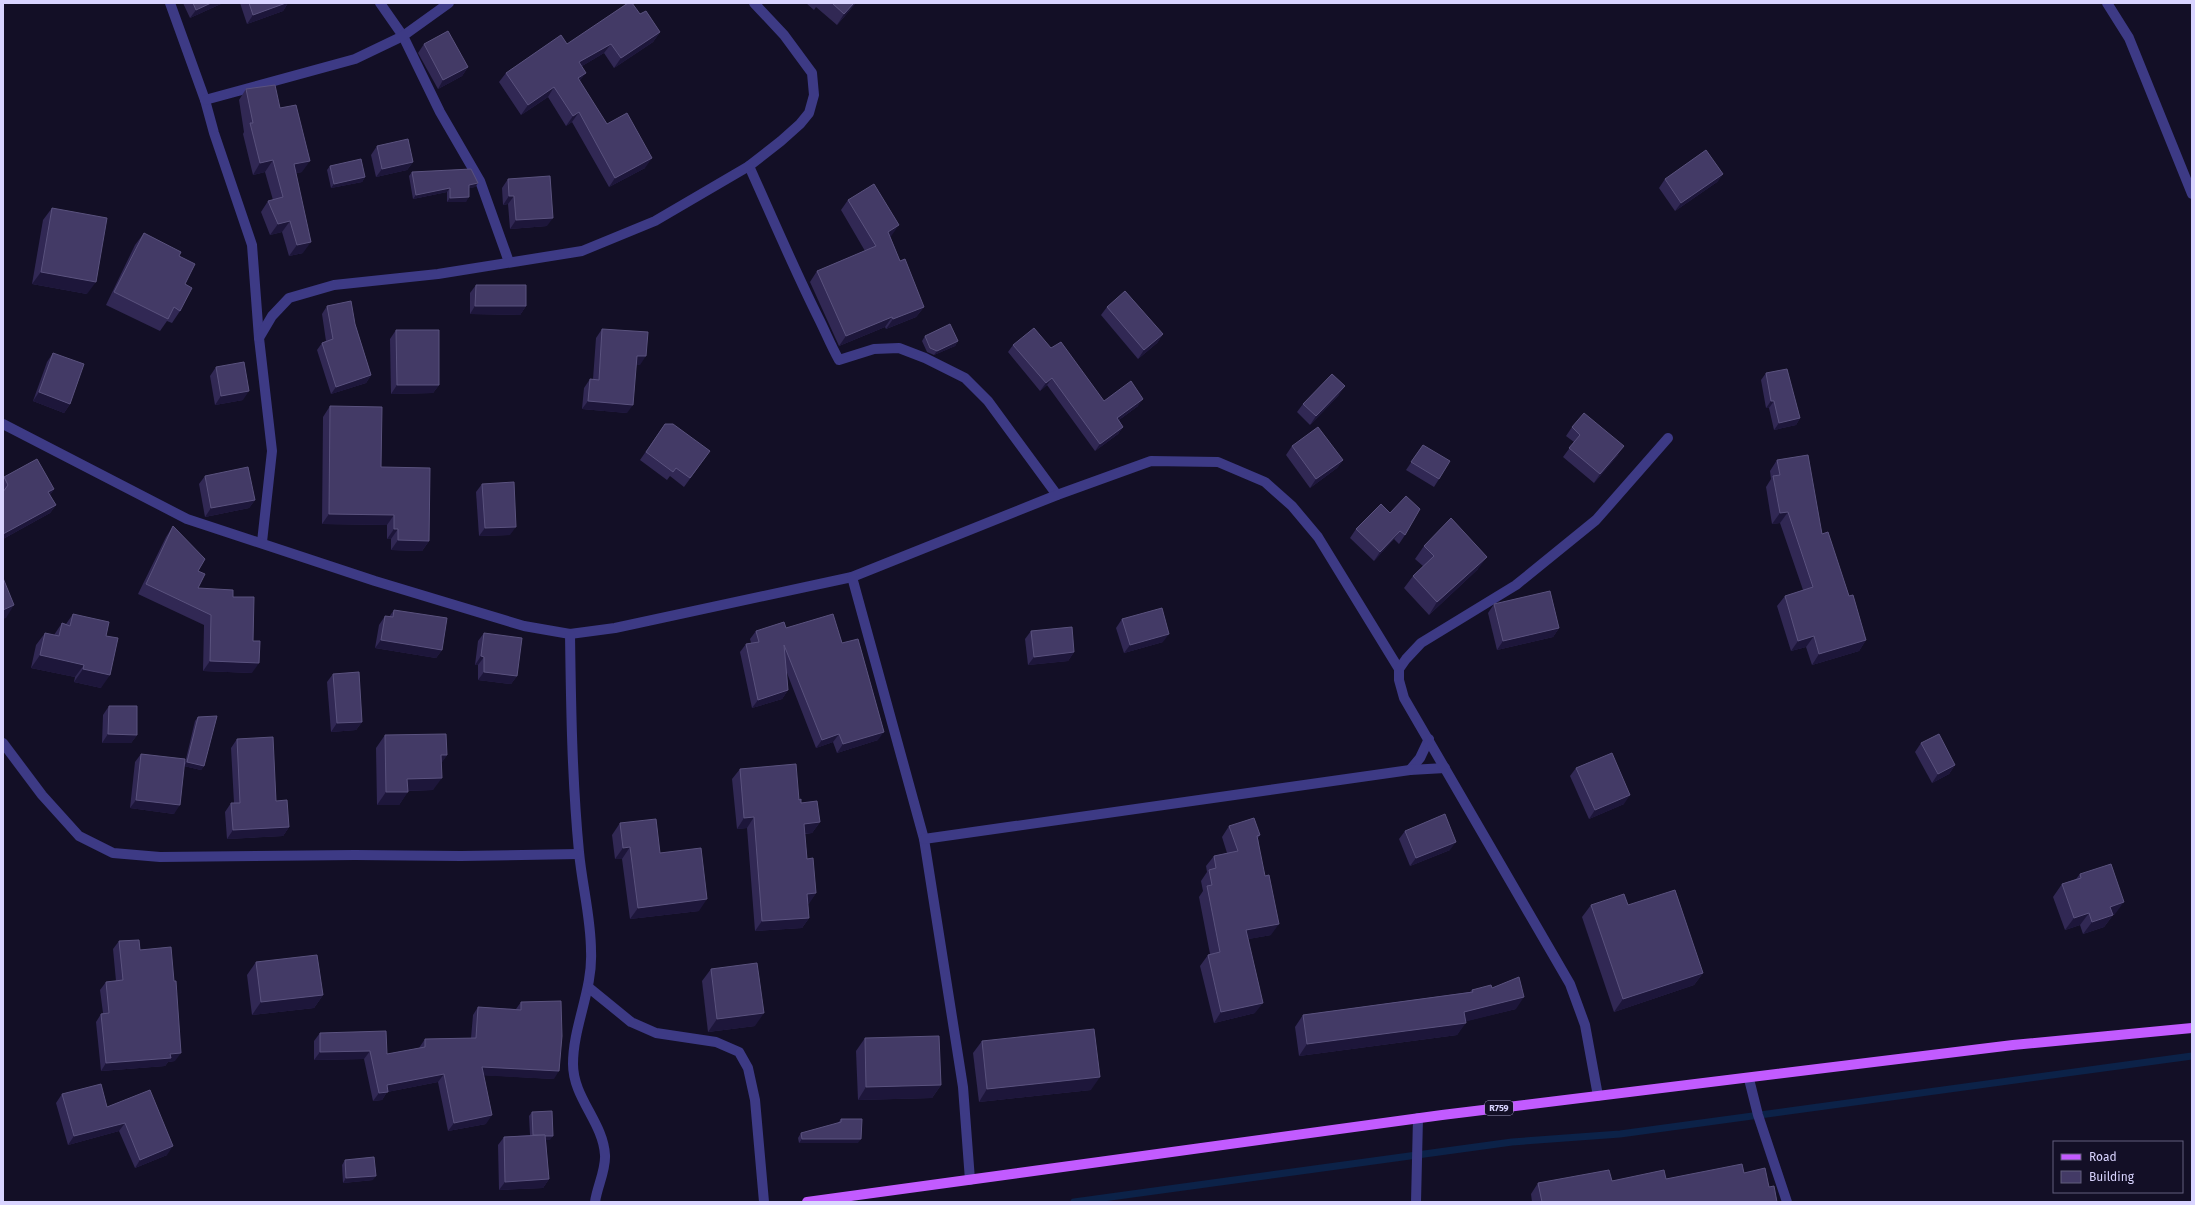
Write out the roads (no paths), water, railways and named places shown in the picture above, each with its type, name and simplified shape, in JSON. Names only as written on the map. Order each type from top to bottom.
[{"type":"main road","name":"R759","points":[[808,1202],[825,1201],[1418,1118],[2013,1045],[2192,1028]]},
{"type":"street","points":[[170,3],[205,100],[214,133],[252,245],[259,338],[272,451],[262,542]]},
{"type":"street","points":[[380,3],[403,36],[440,112],[480,181],[509,262]]},
{"type":"street","points":[[205,100],[355,59],[403,36],[448,3]]},
{"type":"street","points":[[259,338],[272,316],[289,298],[334,285],[438,274],[582,251],[655,221],[749,166],[800,124],[809,113],[814,95],[812,73],[784,35],[754,3]]},
{"type":"street","points":[[2107,3],[2129,38],[2192,194]]},
{"type":"street","points":[[749,166],[799,280],[822,324],[827,340],[839,360],[874,349],[899,348],[926,358],[965,378],[988,401],[1057,495]]},
{"type":"street","points":[[3,424],[187,519],[262,542],[375,581],[524,626],[570,634],[615,628],[852,577],[1057,495],[1151,461],[1218,462],[1265,482],[1292,506],[1318,537],[1400,669]]},
{"type":"street","points":[[1598,1096],[1585,1025],[1570,984],[1404,698],[1399,680],[1400,669],[1406,659],[1421,643],[1516,585],[1596,520],[1668,438]]},
{"type":"street","points":[[852,577],[924,839],[963,1087],[970,1180]]},
{"type":"street","points":[[570,634],[572,763],[579,854],[592,952],[588,987],[573,1065],[575,1080],[583,1103],[601,1136],[605,1155],[595,1202]]},
{"type":"street","points":[[1410,770],[1420,758],[1428,739]]},
{"type":"street","points":[[3,743],[42,795],[79,836],[113,853],[160,857],[579,854]]},
{"type":"street","points":[[924,839],[1410,770],[1445,768]]},
{"type":"street","points":[[588,987],[631,1022],[656,1033],[716,1042],[739,1052],[748,1068],[755,1100],[764,1202]]},
{"type":"street","points":[[1749,1078],[1758,1115],[1787,1202]]},
{"type":"street","points":[[1416,1202],[1418,1118]]},
{"type":"waterway","points":[[1074,1202],[1512,1142],[1620,1134],[2192,1056]]}]
